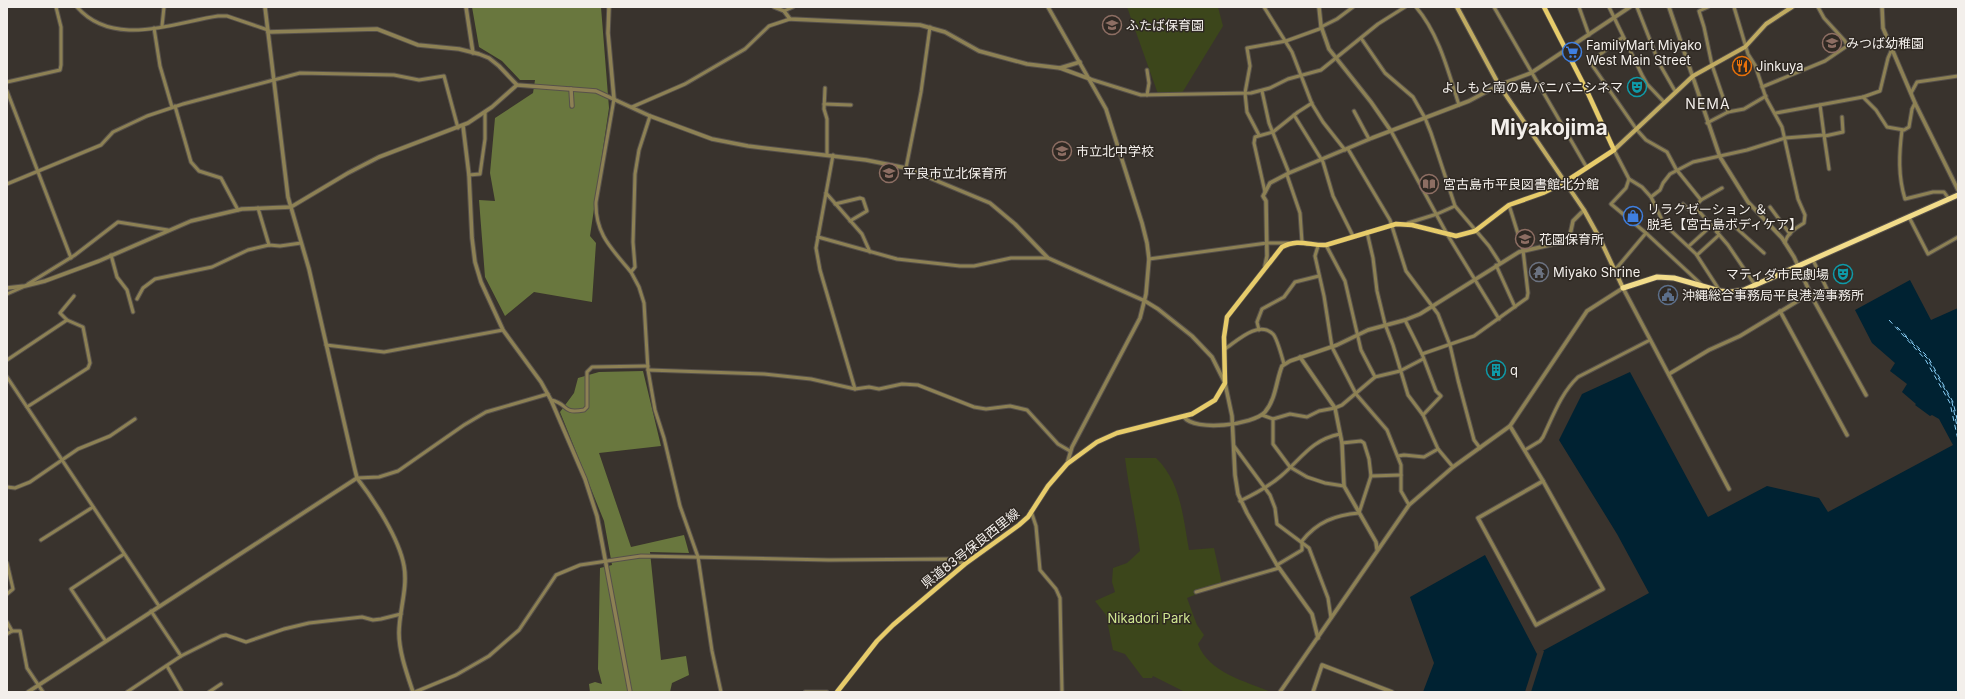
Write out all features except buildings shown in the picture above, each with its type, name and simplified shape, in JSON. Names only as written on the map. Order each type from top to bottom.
[{"type":"highway","points":[[1624,288],[1657,277],[1674,278],[1720,291],[1731,292],[1756,286],[1958,195]]},
{"type":"main road","points":[[1457,7],[1499,85],[1584,210],[1624,288]]},
{"type":"main road","points":[[1544,7],[1567,50],[1614,150]]},
{"type":"main road","points":[[1226,383],[1224,337],[1227,317],[1282,246],[1290,243],[1302,242],[1318,246],[1326,245],[1392,225],[1403,224],[1412,224],[1456,236],[1475,231],[1509,205],[1543,193],[1564,182],[1614,150],[1637,130],[1675,91],[1693,76],[1745,47],[1766,24],[1792,7]]},
{"type":"main road","name":"県道83号保良西里線","points":[[837,692],[877,641],[965,564],[1019,525],[1032,511],[1055,477],[1067,464],[1097,442],[1117,433],[1184,417],[1208,406],[1220,394],[1226,383]]},
{"type":"street","points":[[7,82],[60,70],[61,27],[56,7]]},
{"type":"street","points":[[77,7],[93,21],[108,27],[126,30],[154,28],[222,16],[268,31],[370,28],[418,45],[459,49],[489,58],[517,85],[596,91],[650,116],[712,139],[748,146],[833,155],[906,168],[990,203],[1015,224],[1048,258],[1145,301],[1192,336],[1212,357],[1226,383],[1230,400],[1233,425],[1235,475],[1240,501],[1278,567],[1312,614],[1318,638]]},
{"type":"street","points":[[162,26],[164,7]]},
{"type":"street","points":[[265,7],[291,207],[309,269],[357,478],[383,518],[400,552],[404,566],[399,634],[406,672],[414,692],[456,675],[476,664],[507,641],[519,630],[556,575],[580,565],[641,556],[829,560],[950,559],[965,564]]},
{"type":"street","points":[[466,7],[473,52]]},
{"type":"street","points":[[609,7],[608,34],[614,99],[595,215],[599,230],[607,243],[631,272],[639,287],[644,303],[648,368],[655,410],[669,455],[676,492],[698,557],[712,651],[721,692]]},
{"type":"street","points":[[774,7],[784,11],[790,19]]},
{"type":"street","points":[[784,11],[793,7]]},
{"type":"street","points":[[1048,7],[1106,109],[1116,136],[1144,228],[1149,259],[1145,301],[1133,334],[1070,451],[1067,464]]},
{"type":"street","points":[[1264,7],[1286,41],[1302,76],[1312,104],[1323,122],[1346,149],[1371,187],[1392,225],[1406,271],[1433,305],[1438,314],[1450,344],[1474,440],[1480,448]]},
{"type":"street","points":[[1318,7],[1321,27],[1328,49],[1371,102],[1391,131],[1447,234],[1473,279],[1499,319]]},
{"type":"street","points":[[1259,135],[1247,112],[1245,93],[1250,66],[1247,48],[1286,41],[1337,19],[1353,7]]},
{"type":"street","points":[[632,107],[685,84],[745,49],[769,26],[790,19],[920,25],[930,27],[945,32],[979,50],[1027,64],[1060,68],[1131,93],[1148,95],[1245,93],[1262,91],[1288,79],[1321,70],[1378,24],[1405,7]]},
{"type":"street","points":[[1416,7],[1424,16],[1435,37],[1459,105]]},
{"type":"street","points":[[1494,7],[1587,168]]},
{"type":"street","points":[[1579,7],[1589,35]]},
{"type":"street","points":[[1609,7],[1647,84],[1664,102]]},
{"type":"street","points":[[1265,266],[1267,243],[1266,201],[1263,196],[1270,183],[1369,139],[1459,105],[1499,85],[1531,73],[1630,7]]},
{"type":"street","points":[[1637,7],[1659,64],[1675,91]]},
{"type":"street","points":[[1670,7],[1707,123],[1720,156],[1748,202],[1785,242],[1866,396]]},
{"type":"street","points":[[1708,7],[1699,11],[1712,65],[1728,112]]},
{"type":"street","points":[[1734,7],[1745,47],[1757,70],[1766,96],[1776,113],[1785,138],[1796,192],[1805,219],[1804,223],[1790,234],[1785,242]]},
{"type":"street","points":[[1762,87],[1824,60],[1847,46],[1845,41],[1824,18],[1818,7]]},
{"type":"street","points":[[1882,7],[1883,28],[1915,103],[1958,190]]},
{"type":"street","points":[[906,168],[921,92],[930,27]]},
{"type":"street","points":[[154,28],[160,66],[190,162],[199,171],[222,178],[238,210]]},
{"type":"street","points":[[1623,37],[1590,62],[1637,130],[1646,140],[1667,152],[1676,169],[1701,200]]},
{"type":"street","points":[[1361,38],[1385,73],[1413,97],[1425,118],[1444,167],[1455,206],[1489,246],[1498,264],[1515,307]]},
{"type":"street","points":[[1776,113],[1863,97],[1880,91],[1888,58],[1892,49]]},
{"type":"street","points":[[1060,68],[1080,62]]},
{"type":"street","points":[[1147,70],[1149,83],[1148,95]]},
{"type":"street","points":[[7,184],[101,145],[113,132],[147,116],[174,107],[300,73],[394,75],[419,80],[444,76],[458,128]]},
{"type":"street","points":[[1911,93],[1917,82],[1958,76]]},
{"type":"street","points":[[7,288],[25,286],[60,276],[191,221],[238,210],[291,207],[348,173],[379,157],[463,126],[485,112],[517,85]]},
{"type":"street","points":[[825,88],[824,104],[827,119],[827,155]]},
{"type":"street","points":[[571,89],[572,106]]},
{"type":"street","points":[[7,91],[71,258]]},
{"type":"street","points":[[1262,91],[1266,113],[1300,213],[1302,242]]},
{"type":"street","points":[[1707,123],[1728,112],[1744,109],[1766,96]]},
{"type":"street","points":[[1863,97],[1876,110],[1887,127],[1902,130],[1909,127],[1912,109],[1915,103]]},
{"type":"street","points":[[824,104],[851,105]]},
{"type":"street","points":[[1265,192],[1254,143],[1255,137],[1273,132],[1294,115],[1312,104]]},
{"type":"street","points":[[1820,105],[1829,169]]},
{"type":"street","points":[[1354,111],[1369,139]]},
{"type":"street","points":[[469,175],[480,174],[485,138],[485,112]]},
{"type":"street","points":[[1294,115],[1322,160],[1333,196],[1353,236]]},
{"type":"street","points":[[631,272],[635,268],[633,242],[635,174],[639,150],[650,116]]},
{"type":"street","points":[[1651,197],[1660,190],[1663,183],[1676,169],[1692,162],[1747,150],[1785,138],[1843,132],[1842,117]]},
{"type":"street","points":[[463,126],[469,175],[475,262],[481,282],[504,330],[548,394],[585,479],[597,516],[630,692]]},
{"type":"street","points":[[1902,130],[1899,159],[1901,186],[1905,199],[1933,192],[1944,192],[1949,199]]},
{"type":"street","points":[[1614,150],[1629,179],[1642,187],[1651,197],[1664,224],[1697,255],[1720,291]]},
{"type":"street","points":[[833,155],[816,248],[820,270],[855,389]]},
{"type":"street","points":[[1629,179],[1626,188],[1611,204],[1646,233],[1703,286]]},
{"type":"street","points":[[1682,204],[1688,208],[1696,206],[1701,200],[1722,188]]},
{"type":"street","points":[[826,193],[865,237],[870,252]]},
{"type":"street","points":[[835,204],[851,199],[863,199],[867,211],[850,221]]},
{"type":"street","points":[[1422,354],[1474,336],[1527,298],[1528,293],[1523,250],[1509,205]]},
{"type":"street","points":[[1403,224],[1437,214],[1455,206]]},
{"type":"street","points":[[1696,206],[1718,233],[1756,286]]},
{"type":"street","points":[[1770,206],[1790,234]]},
{"type":"street","points":[[258,208],[269,245]]},
{"type":"street","points":[[1184,417],[1188,421],[1197,424],[1233,425],[1249,421],[1262,415],[1269,406],[1282,366],[1284,364],[1300,357],[1332,347],[1356,335],[1385,324],[1405,320],[1420,314],[1473,279],[1523,250],[1558,245],[1570,235],[1573,221],[1584,210]]},
{"type":"street","points":[[1909,217],[1928,254],[1958,237]]},
{"type":"street","points":[[7,294],[25,286],[71,258],[118,222],[168,230]]},
{"type":"street","points":[[1697,255],[1726,226],[1734,225],[1764,252]]},
{"type":"street","points":[[1689,246],[1711,226]]},
{"type":"street","points":[[1367,232],[1373,258],[1377,291],[1385,324],[1408,395],[1423,415],[1438,449],[1453,468]]},
{"type":"street","points":[[1615,270],[1646,233]]},
{"type":"street","points":[[818,237],[897,259],[960,266],[974,266],[1011,258],[1048,258]]},
{"type":"street","points":[[138,299],[143,288],[155,279],[212,267],[248,250],[269,245],[280,246],[301,243]]},
{"type":"street","points":[[1149,259],[1267,243],[1290,243]]},
{"type":"street","points":[[1326,245],[1344,281],[1356,335],[1361,350],[1376,377]]},
{"type":"street","points":[[1318,246],[1315,256],[1324,296],[1332,347],[1356,394],[1387,430],[1401,465],[1401,492],[1409,505]]},
{"type":"street","points":[[111,255],[117,277],[127,290],[133,312]]},
{"type":"street","points":[[1669,374],[1709,350],[1740,336],[1780,311],[1827,289],[1813,260]]},
{"type":"street","points":[[1259,330],[1258,322],[1262,309],[1284,297],[1295,282],[1319,276]]},
{"type":"street","points":[[1280,692],[1409,505],[1453,468],[1510,426],[1587,311],[1624,288],[1650,340],[1730,489]]},
{"type":"street","points":[[27,407],[88,368],[90,363],[83,327],[68,320],[60,313],[74,296]]},
{"type":"street","points":[[1780,311],[1846,436]]},
{"type":"street","points":[[7,360],[68,320]]},
{"type":"street","points":[[1405,320],[1422,354],[1436,391],[1441,396],[1423,415]]},
{"type":"street","points":[[326,345],[384,352],[504,330]]},
{"type":"street","points":[[1225,349],[1249,332],[1259,330],[1273,334],[1284,364]]},
{"type":"street","points":[[1525,450],[1540,441],[1543,437],[1570,385],[1578,378],[1650,340]]},
{"type":"street","points":[[1300,357],[1336,408],[1342,443],[1344,486],[1376,542],[1377,550]]},
{"type":"street","points":[[1262,415],[1273,419],[1290,414],[1307,417],[1319,411],[1336,408],[1376,377],[1400,371],[1423,359]]},
{"type":"street","points":[[551,400],[559,402],[568,411],[584,410],[586,407],[587,372],[592,367],[648,368],[764,374],[812,379],[855,389],[880,389],[908,384],[924,387],[974,407],[986,408],[1010,406],[1027,410],[1058,444],[1070,451]]},
{"type":"street","points":[[7,377],[159,606]]},
{"type":"street","points":[[28,692],[105,640],[357,478],[379,477],[393,473],[486,412],[548,394]]},
{"type":"street","points":[[1273,419],[1273,444],[1290,467],[1307,477],[1326,483],[1344,486]]},
{"type":"street","points":[[7,487],[15,488],[30,482],[78,449],[110,436],[135,420]]},
{"type":"street","points":[[1510,426],[1543,481],[1603,589],[1536,625],[1478,518],[1543,481]]},
{"type":"street","points":[[1240,501],[1265,488],[1321,439],[1340,434]]},
{"type":"street","points":[[1342,443],[1361,441],[1364,443],[1371,468],[1371,476],[1359,512]]},
{"type":"street","points":[[1233,444],[1274,503],[1277,524],[1302,541],[1309,548],[1328,598],[1331,618]]},
{"type":"street","points":[[1398,456],[1404,455],[1424,457],[1438,449]]},
{"type":"street","points":[[1371,476],[1401,475]]},
{"type":"street","points":[[41,540],[93,507]]},
{"type":"street","points":[[1032,511],[1036,526],[1040,570],[1056,589],[1060,598],[1062,692]]},
{"type":"street","points":[[1196,592],[1278,567],[1302,550],[1302,541],[1315,526],[1332,519],[1359,512]]},
{"type":"street","points":[[105,640],[71,589],[124,554]]},
{"type":"street","points":[[7,565],[13,589],[7,594]]},
{"type":"street","points":[[151,611],[181,656]]},
{"type":"street","points":[[127,692],[181,656],[226,635],[246,642],[284,629],[309,624],[362,618],[372,620],[401,614]]},
{"type":"street","points":[[7,622],[12,631]]},
{"type":"street","points":[[7,634],[12,631],[20,631],[27,668],[43,692]]},
{"type":"street","points":[[1313,692],[1322,665],[1392,692]]},
{"type":"street","points":[[167,666],[182,692]]},
{"type":"street","points":[[209,692],[221,684]]},
{"type":"street","points":[[1284,687],[1286,692]]},
{"type":"street","points":[[805,692],[827,692]]},
{"type":"green space","points":[[472,7],[601,7],[609,108],[590,236],[596,243],[592,302],[534,292],[505,316],[485,277],[479,200],[495,201],[490,173],[495,118],[533,93],[535,80],[520,80],[502,61],[479,47]]},
{"type":"green space","points":[[1127,7],[1218,7],[1223,26],[1182,93],[1158,94]]},
{"type":"green space","points":[[643,371],[661,446],[599,453],[631,547],[684,535],[689,553],[650,552],[661,660],[686,656],[689,675],[672,683],[670,692],[590,692],[589,684],[595,682],[602,684],[598,669],[600,568],[612,565],[604,521],[560,412],[574,393],[578,378],[599,372]]},
{"type":"green space","name":"Nikadori Park","points":[[1125,458],[1156,458],[1164,467],[1176,489],[1183,513],[1189,550],[1214,548],[1222,584],[1187,598],[1197,625],[1204,635],[1198,644],[1203,654],[1210,662],[1229,675],[1271,692],[1185,692],[1153,676],[1152,678],[1143,678],[1125,654],[1113,650],[1106,615],[1095,601],[1115,592],[1112,582],[1113,568],[1127,563],[1140,551]]},
{"type":"water","points":[[1910,280],[1931,320],[1958,308],[1958,692],[1423,692],[1434,663],[1410,597],[1485,555],[1537,654],[1649,593],[1617,534],[1559,440],[1582,394],[1630,372],[1708,517],[1767,486],[1819,498],[1828,512],[1953,445],[1939,419],[1932,415],[1930,416],[1915,405],[1916,404],[1902,392],[1907,384],[1890,371],[1895,363],[1872,343],[1855,310]]},
{"type":"pier","points":[[1538,651],[1544,651],[1531,692],[1525,692]]},
{"type":"ferry route","points":[[1889,320],[1925,359],[1950,403],[1958,440]]},
{"type":"ferry route","points":[[1897,327],[1928,357],[1953,402],[1958,423]]},
{"type":"ferry route","points":[[1905,336],[1927,358],[1952,402],[1958,431]]},
{"type":"place","name":"ふたば保育園","points":[[1112,25]]},
{"type":"place","name":"みつば幼稚園","points":[[1832,43]]},
{"type":"place","name":"FamilyMart Miyako West Main Street","points":[[1572,52]]},
{"type":"place","name":"Jinkuya","points":[[1742,66]]},
{"type":"place","name":"よしもと南の島パニパニシネマ","points":[[1637,87]]},
{"type":"place","name":"市立北中学校","points":[[1062,151]]},
{"type":"place","name":"平良市立北保育所","points":[[889,173]]},
{"type":"place","name":"宮古島市平良図書館北分館","points":[[1429,184]]},
{"type":"place","name":"リラクゼーション ＆ 脱毛【宮古島ボディケア】","points":[[1633,216]]},
{"type":"place","name":"花園保育所","points":[[1525,239]]},
{"type":"place","name":"Miyako Shrine","points":[[1539,272]]},
{"type":"place","name":"マティダ市民劇場","points":[[1843,274]]},
{"type":"place","name":"沖縄総合事務局平良港湾事務所","points":[[1668,295]]},
{"type":"place","name":"q","points":[[1496,370]]},
{"type":"district","name":"NEMA","points":[[1708,104]]},
{"type":"district","name":"Miyakojima","points":[[1549,128]]}]
